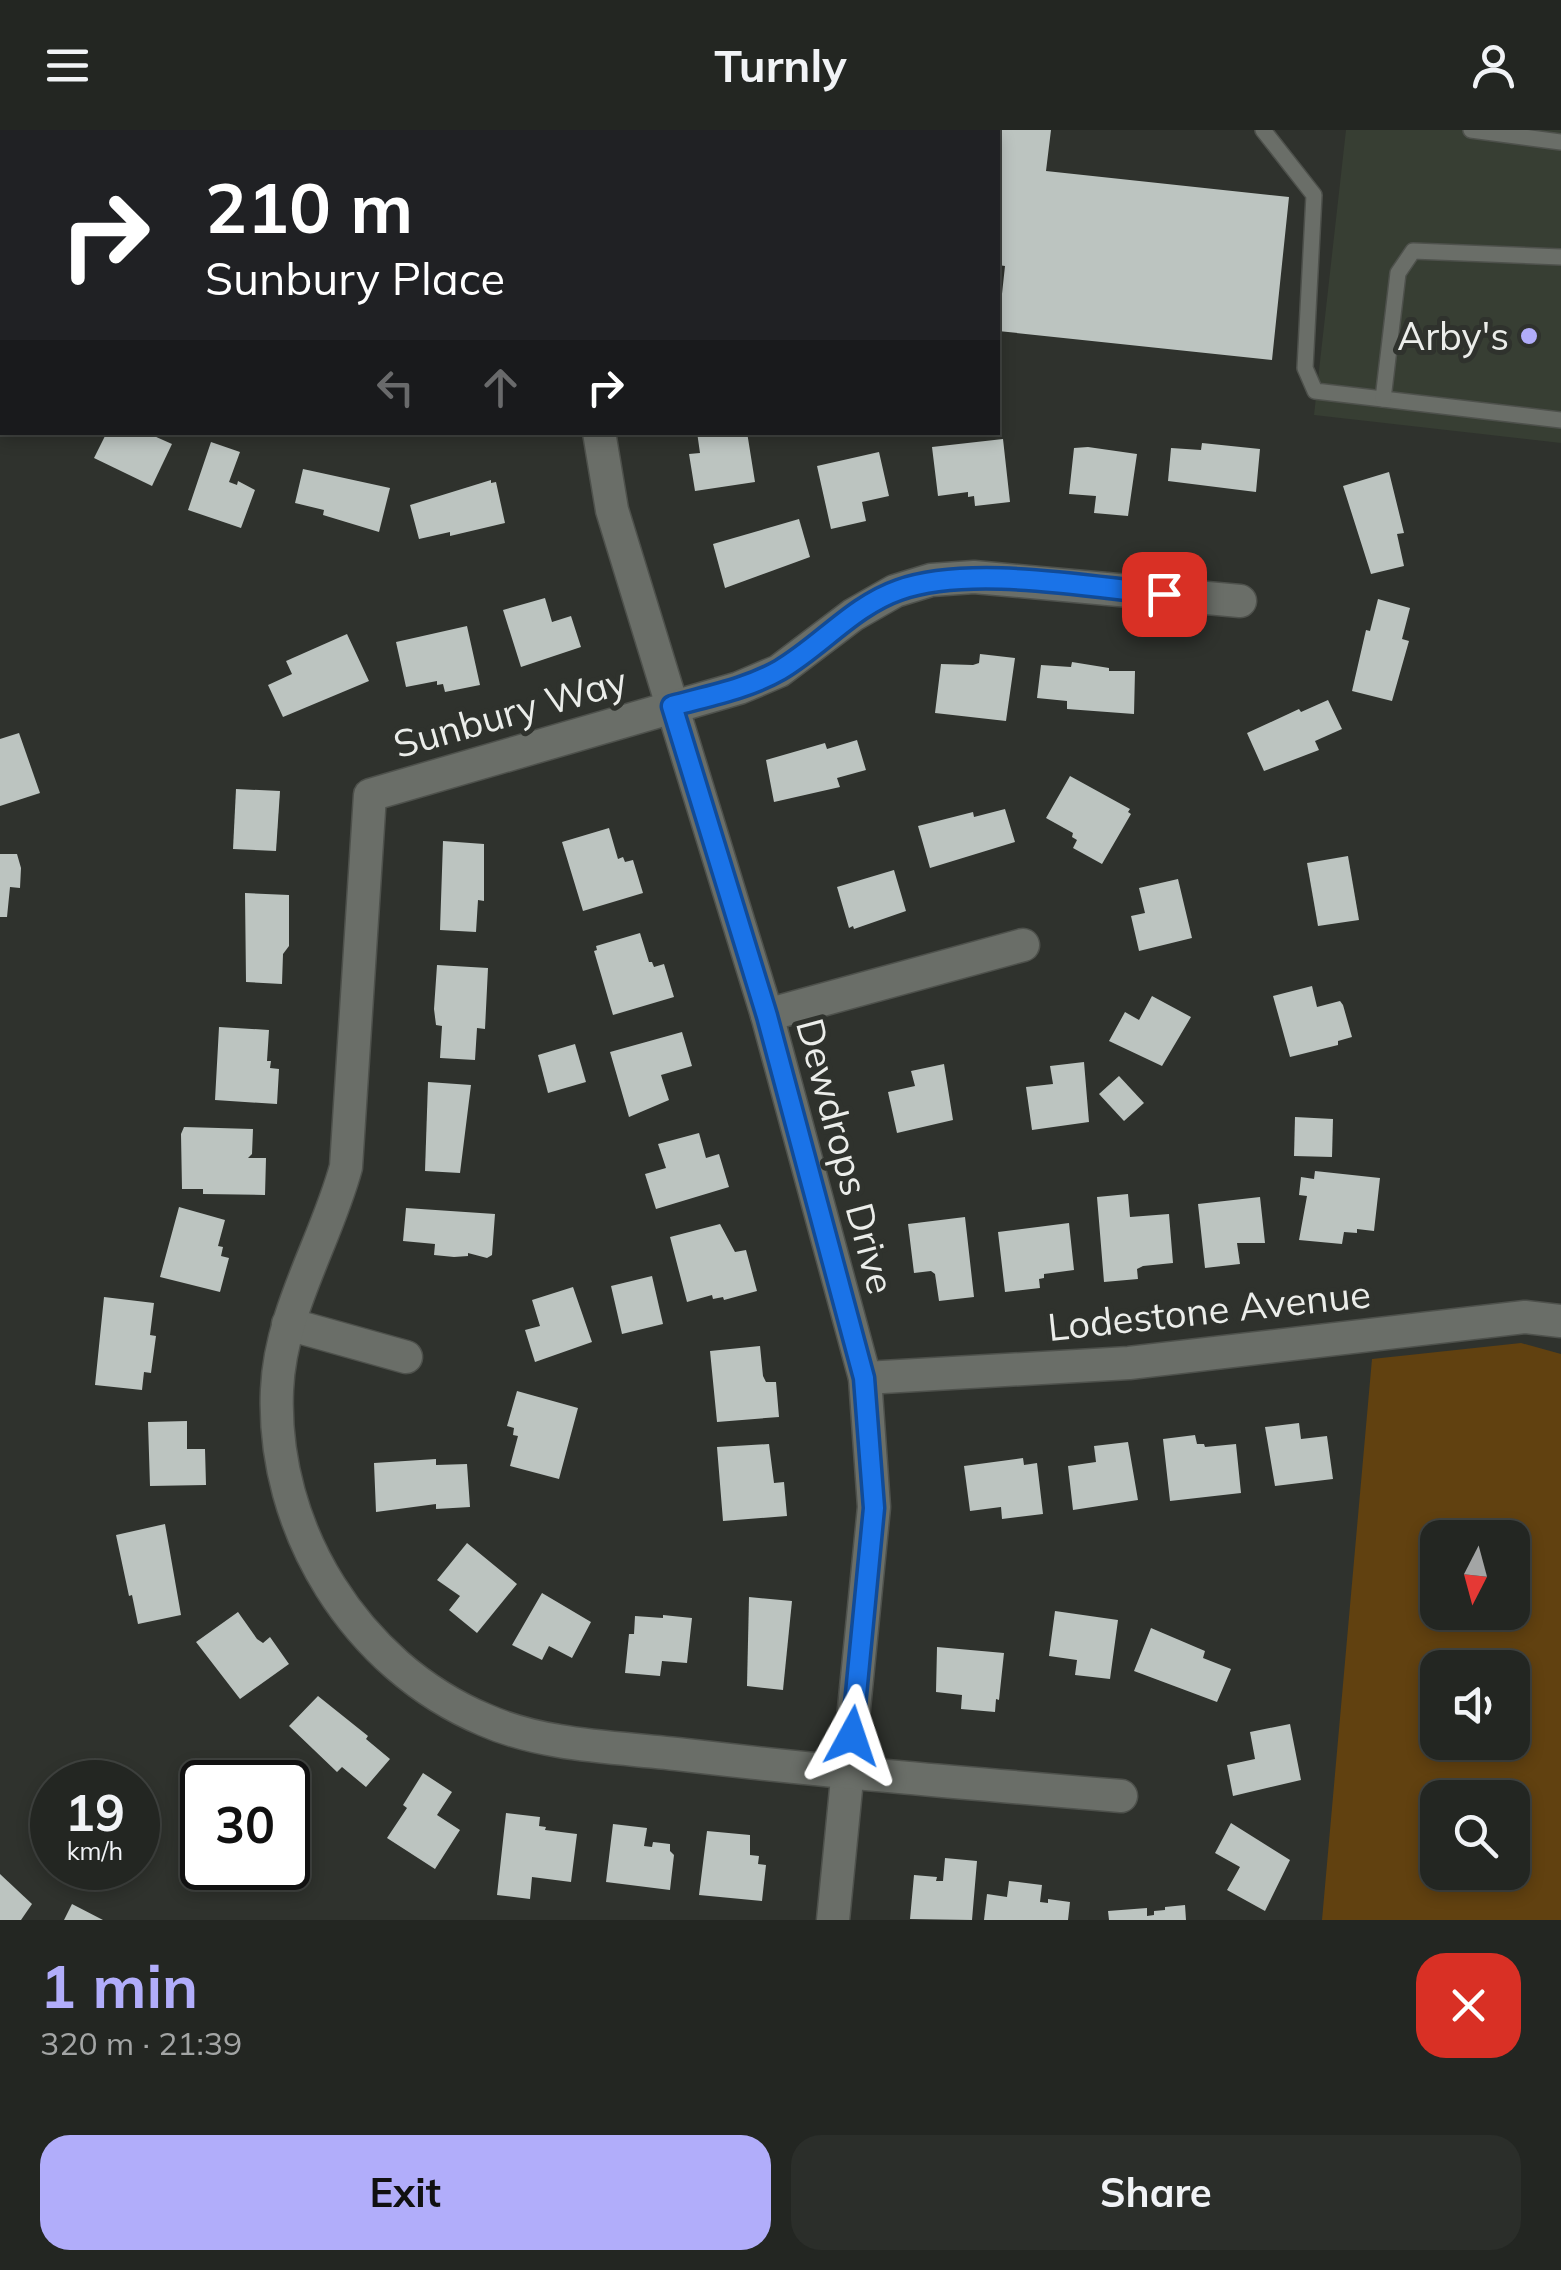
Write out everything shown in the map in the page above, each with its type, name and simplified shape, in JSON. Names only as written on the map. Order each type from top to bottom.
[{"type":"street","name":"Dewdrops Drive","points":[[600,435],[612,510],[767,1016],[864,1378],[874,1508],[833,1920]]},
{"type":"street","name":"Sunbury Way","points":[[288,1324],[336,1204],[346,1167],[370,795],[738,688],[778,671],[853,615],[895,591],[931,580],[974,577],[1240,602]]},
{"type":"street","points":[[767,1016],[1023,946]]},
{"type":"street","name":"Lodestone Avenue","points":[[864,1378],[1129,1363],[1526,1316],[1561,1321]]},
{"type":"street","points":[[406,1358],[288,1324],[277,1388],[279,1454],[298,1524],[324,1578],[369,1640],[419,1684],[484,1720],[540,1738],[849,1774],[1120,1796]]},
{"type":"lane","points":[[1262,130],[1314,194],[1305,368],[1315,391],[1561,420]]},
{"type":"lane","points":[[1471,130],[1561,142]]},
{"type":"lane","points":[[1383,400],[1398,273],[1414,251],[1561,257]]},
{"type":"shaded area","points":[[1346,130],[1561,130],[1561,443],[1314,415]]},
{"type":"shaded area","points":[[1521,1343],[1561,1354],[1561,1920],[1322,1920],[1372,1359]]},
{"type":"building","points":[[1000,130],[1051,130],[1046,171],[1289,197],[1272,360],[1000,331],[1005,266],[1000,265]]},
{"type":"building","points":[[106,435],[152,435],[172,444],[152,486],[94,458]]},
{"type":"building","points":[[697,435],[747,435],[755,482],[695,491],[689,454],[700,453]]},
{"type":"building","points":[[1003,439],[1010,502],[975,506],[974,496],[968,497],[968,492],[938,496],[932,447]]},
{"type":"building","points":[[211,442],[240,452],[229,482],[237,485],[238,481],[255,490],[241,528],[188,510]]},
{"type":"building","points":[[1202,443],[1260,449],[1256,492],[1168,481],[1171,448],[1201,450]]},
{"type":"building","points":[[1074,448],[1137,454],[1128,516],[1094,513],[1096,496],[1069,494]]},
{"type":"building","points":[[879,452],[889,496],[862,502],[866,521],[831,529],[817,466]]},
{"type":"building","points":[[303,469],[390,488],[379,532],[295,503]]},
{"type":"building","points":[[1389,472],[1404,533],[1397,534],[1404,566],[1371,574],[1343,486]]},
{"type":"building","points":[[491,480],[496,482],[505,523],[419,539],[410,505]]},
{"type":"building","points":[[799,519],[810,557],[725,588],[713,544]]},
{"type":"building","points":[[545,598],[552,622],[571,616],[581,647],[521,667],[503,610]]},
{"type":"building","points":[[1378,599],[1410,608],[1402,639],[1409,641],[1392,701],[1352,691],[1366,630],[1370,631]]},
{"type":"building","points":[[467,626],[480,685],[445,692],[443,684],[437,685],[437,681],[406,687],[396,642]]},
{"type":"building","points":[[347,634],[369,681],[283,717],[268,685],[292,674],[286,661]]},
{"type":"building","points":[[980,654],[1015,658],[1006,721],[935,713],[941,664],[973,665],[979,663]]},
{"type":"building","points":[[1072,662],[1109,671],[1135,671],[1134,714],[1067,709],[1067,701],[1037,698],[1041,665],[1071,667]]},
{"type":"building","points":[[1328,700],[1342,729],[1315,741],[1319,750],[1264,771],[1247,733]]},
{"type":"building","points":[[19,733],[40,793],[0,806],[0,739]]},
{"type":"building","points":[[857,740],[866,770],[837,778],[840,787],[774,802],[766,760],[825,743],[827,749]]},
{"type":"building","points":[[1070,776],[1130,809],[1131,814],[1102,864],[1073,848],[1077,840],[1073,833],[1046,818]]},
{"type":"building","points":[[236,789],[280,791],[276,851],[233,849]]},
{"type":"building","points":[[1005,809],[1015,842],[930,868],[918,826],[973,812],[974,817]]},
{"type":"building","points":[[609,828],[618,859],[633,860],[643,893],[583,911],[562,842]]},
{"type":"building","points":[[443,841],[484,844],[484,901],[478,900],[476,932],[440,930]]},
{"type":"building","points":[[0,854],[17,854],[21,868],[20,888],[10,887],[7,917],[0,917]]},
{"type":"building","points":[[1348,856],[1359,920],[1318,926],[1307,863]]},
{"type":"building","points":[[894,870],[906,911],[849,928],[837,887]]},
{"type":"building","points":[[1178,879],[1192,938],[1139,951],[1131,916],[1145,913],[1139,888]]},
{"type":"building","points":[[245,893],[289,895],[289,946],[283,954],[282,984],[246,982]]},
{"type":"building","points":[[640,933],[649,962],[654,967],[664,964],[674,997],[613,1015],[594,951],[596,946]]},
{"type":"building","points":[[437,965],[488,968],[485,1029],[477,1028],[475,1060],[440,1058],[442,1026],[436,1025],[434,1009]]},
{"type":"building","points":[[1312,986],[1317,1007],[1340,1001],[1352,1037],[1338,1041],[1338,1045],[1290,1057],[1273,996]]},
{"type":"building","points":[[1152,996],[1191,1017],[1162,1066],[1109,1041],[1125,1012],[1139,1020]]},
{"type":"building","points":[[219,1027],[269,1030],[267,1061],[271,1061],[270,1068],[279,1069],[277,1104],[215,1100]]},
{"type":"building","points":[[682,1032],[692,1066],[661,1075],[669,1100],[629,1117],[610,1052]]},
{"type":"building","points":[[575,1044],[586,1082],[548,1093],[538,1055]]},
{"type":"building","points":[[1084,1062],[1089,1122],[1032,1130],[1026,1087],[1053,1084],[1050,1066]]},
{"type":"building","points":[[944,1064],[953,1120],[897,1133],[888,1092],[915,1086],[911,1071]]},
{"type":"building","points":[[1119,1076],[1144,1103],[1124,1121],[1099,1094]]},
{"type":"building","points":[[428,1082],[471,1085],[460,1173],[425,1171]]},
{"type":"building","points":[[1295,1117],[1333,1119],[1332,1157],[1294,1156]]},
{"type":"building","points":[[184,1127],[253,1129],[252,1154],[248,1158],[266,1158],[265,1195],[203,1194],[203,1189],[182,1189]]},
{"type":"building","points":[[699,1133],[706,1158],[719,1154],[729,1187],[656,1209],[645,1174],[666,1168],[658,1144]]},
{"type":"building","points":[[1315,1171],[1380,1178],[1374,1231],[1344,1232],[1342,1244],[1299,1240],[1307,1196],[1299,1195],[1301,1177],[1314,1179]]},
{"type":"building","points":[[1128,1194],[1130,1217],[1169,1214],[1173,1263],[1143,1266],[1137,1269],[1138,1279],[1104,1282],[1097,1197]]},
{"type":"building","points":[[1260,1197],[1265,1243],[1237,1243],[1240,1264],[1205,1268],[1198,1204]]},
{"type":"building","points":[[179,1207],[225,1220],[218,1246],[223,1247],[221,1256],[229,1258],[220,1292],[160,1277]]},
{"type":"building","points":[[406,1208],[495,1214],[492,1255],[434,1255],[435,1244],[403,1241]]},
{"type":"building","points":[[965,1217],[974,1297],[939,1301],[935,1274],[914,1273],[908,1224]]},
{"type":"building","points":[[1069,1223],[1074,1270],[1044,1274],[1039,1279],[1040,1288],[1005,1292],[998,1232]]},
{"type":"building","points":[[720,1224],[735,1252],[746,1250],[757,1291],[724,1300],[713,1299],[712,1295],[687,1302],[670,1237]]},
{"type":"building","points":[[652,1276],[663,1324],[622,1334],[611,1286]]},
{"type":"building","points":[[573,1287],[592,1342],[535,1362],[525,1330],[540,1326],[532,1300]]},
{"type":"building","points":[[104,1297],[154,1303],[150,1335],[156,1336],[151,1373],[144,1372],[142,1390],[95,1385]]},
{"type":"building","points":[[760,1346],[763,1376],[766,1382],[776,1382],[779,1417],[717,1422],[710,1351]]},
{"type":"building","points":[[517,1391],[578,1408],[559,1479],[510,1466],[518,1436],[513,1435],[514,1428],[507,1426]]},
{"type":"building","points":[[187,1421],[187,1449],[205,1449],[206,1485],[150,1486],[148,1422]]},
{"type":"building","points":[[1299,1423],[1301,1439],[1327,1436],[1333,1479],[1275,1486],[1265,1427]]},
{"type":"building","points":[[1195,1435],[1197,1444],[1205,1447],[1236,1444],[1241,1493],[1170,1501],[1163,1439]]},
{"type":"building","points":[[1128,1442],[1138,1500],[1073,1510],[1068,1466],[1096,1462],[1094,1446]]},
{"type":"building","points":[[769,1444],[774,1483],[784,1482],[787,1516],[723,1521],[717,1447]]},
{"type":"building","points":[[1023,1458],[1024,1465],[1037,1463],[1043,1514],[1002,1519],[1001,1507],[970,1511],[964,1466]]},
{"type":"building","points":[[436,1459],[436,1465],[467,1464],[470,1507],[436,1509],[436,1504],[376,1512],[374,1463]]},
{"type":"building","points":[[165,1524],[181,1615],[138,1624],[116,1535]]},
{"type":"building","points":[[467,1543],[517,1584],[477,1633],[449,1610],[460,1596],[437,1580]]},
{"type":"building","points":[[542,1593],[591,1622],[572,1658],[549,1646],[542,1660],[512,1645]]},
{"type":"building","points":[[749,1597],[792,1601],[783,1690],[747,1686]]},
{"type":"building","points":[[1055,1611],[1118,1620],[1110,1679],[1075,1675],[1077,1660],[1049,1656]]},
{"type":"building","points":[[238,1612],[257,1639],[263,1643],[270,1637],[289,1664],[240,1699],[196,1642]]},
{"type":"building","points":[[635,1616],[692,1618],[687,1663],[662,1661],[660,1676],[625,1673]]},
{"type":"building","points":[[1151,1628],[1205,1651],[1203,1658],[1231,1669],[1217,1702],[1134,1671]]},
{"type":"building","points":[[937,1647],[1004,1653],[995,1712],[961,1709],[962,1695],[936,1692]]},
{"type":"building","points":[[318,1696],[390,1759],[366,1787],[342,1767],[337,1772],[289,1726]]},
{"type":"building","points":[[1290,1724],[1301,1780],[1233,1796],[1227,1765],[1255,1759],[1250,1732]]},
{"type":"building","points":[[423,1773],[452,1792],[437,1815],[460,1830],[435,1869],[387,1838]]},
{"type":"building","points":[[506,1813],[540,1817],[539,1826],[546,1827],[545,1830],[577,1834],[571,1882],[532,1877],[530,1899],[497,1895]]},
{"type":"building","points":[[1231,1823],[1290,1860],[1265,1911],[1227,1890],[1240,1867],[1215,1853]]},
{"type":"building","points":[[613,1824],[647,1828],[644,1846],[652,1847],[653,1842],[670,1844],[674,1855],[670,1890],[606,1882]]},
{"type":"building","points":[[707,1831],[750,1835],[750,1855],[759,1856],[758,1864],[766,1865],[762,1901],[699,1895]]},
{"type":"building","points":[[945,1858],[977,1861],[972,1920],[910,1919],[914,1875],[943,1881]]},
{"type":"building","points":[[0,1874],[32,1904],[21,1920],[0,1920]]},
{"type":"building","points":[[1009,1881],[1042,1885],[1040,1902],[1070,1902],[1068,1920],[984,1920],[987,1894],[1007,1897]]},
{"type":"building","points":[[72,1904],[103,1920],[64,1920]]},
{"type":"building","points":[[1185,1905],[1186,1920],[1109,1920],[1108,1911],[1147,1908],[1147,1916],[1165,1907]]},
{"type":"place","name":"Arby's","points":[[1529,336]]},
{"type":"route","points":[[852,1736],[874,1508],[864,1378],[767,1016],[672,706],[738,688],[778,671],[853,615],[895,591],[931,580],[974,577],[1164,594]]}]
